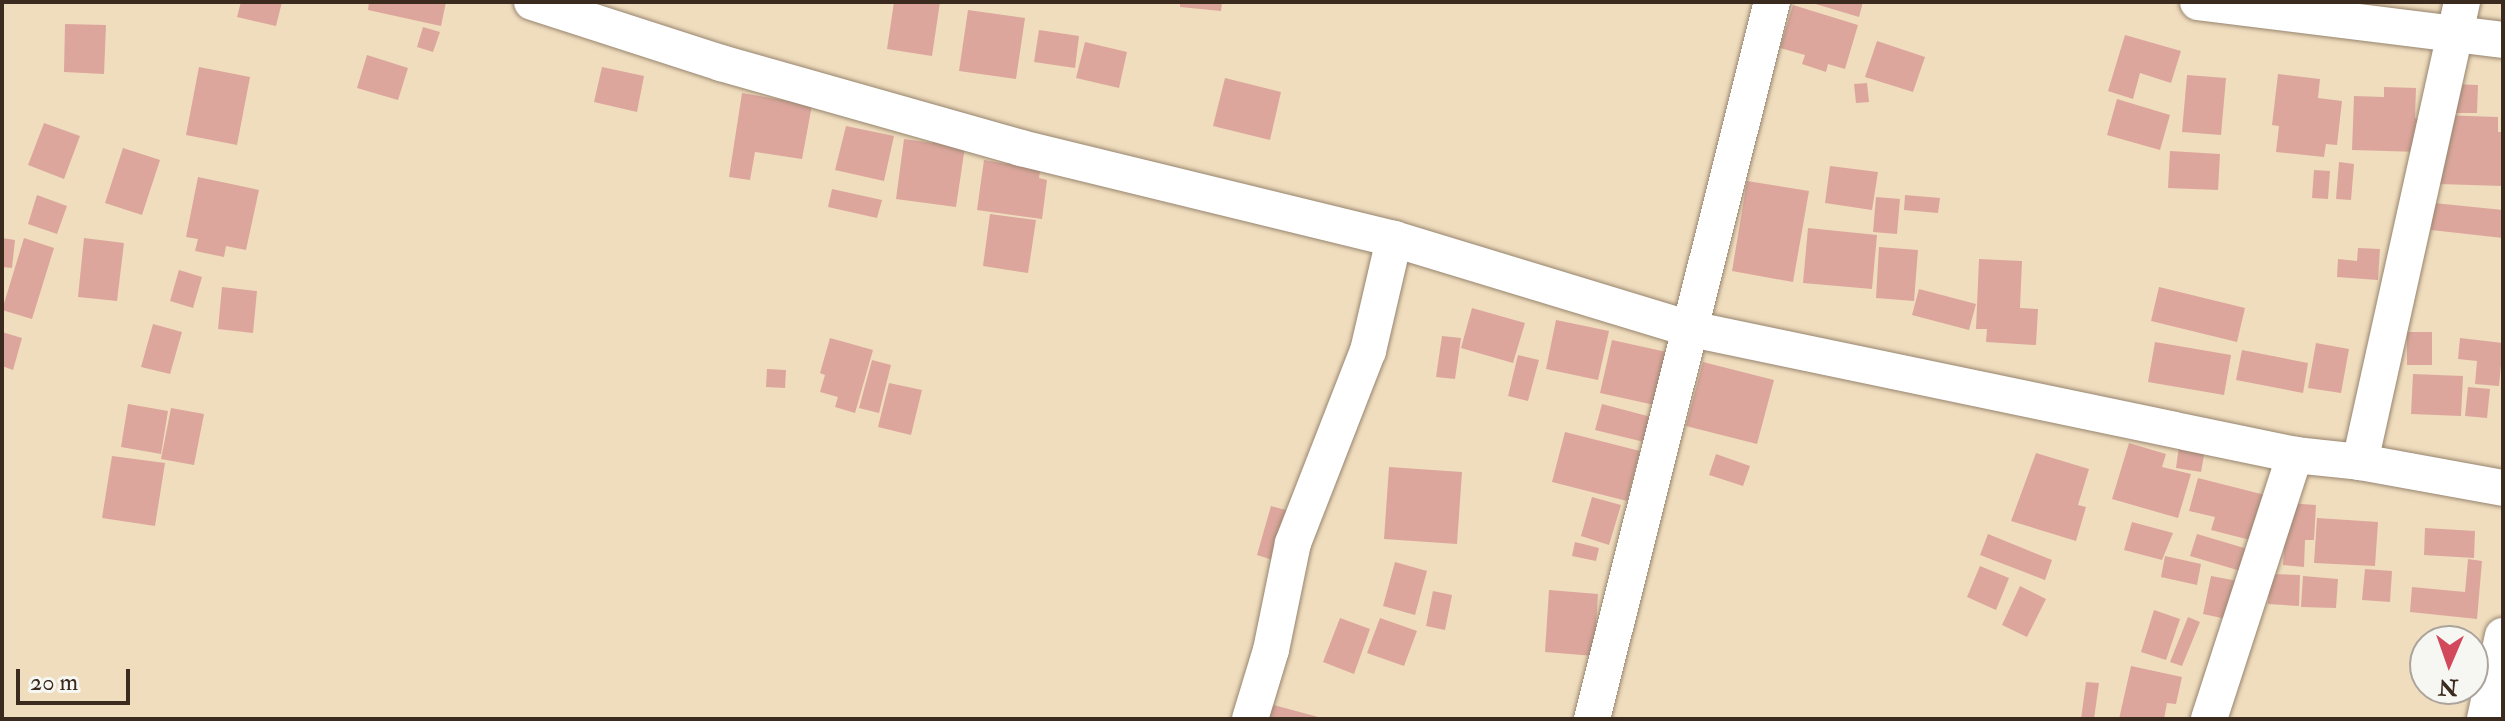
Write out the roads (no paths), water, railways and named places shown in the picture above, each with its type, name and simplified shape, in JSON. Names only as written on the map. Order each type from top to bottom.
[{"type":"street","points":[[532,2],[721,63],[1021,148],[1394,239],[1691,329],[2295,455],[2360,462],[2503,488]]},
{"type":"street","points":[[1592,719],[1772,2]]},
{"type":"street","points":[[2198,2],[2458,18],[2503,40]]},
{"type":"street","points":[[2360,462],[2458,18]]},
{"type":"street","points":[[1250,719],[1271,650],[1293,543],[1368,351],[1394,239]]},
{"type":"street","points":[[2209,719],[2295,455]]},
{"type":"street","points":[[2485,719],[2503,636]]}]
